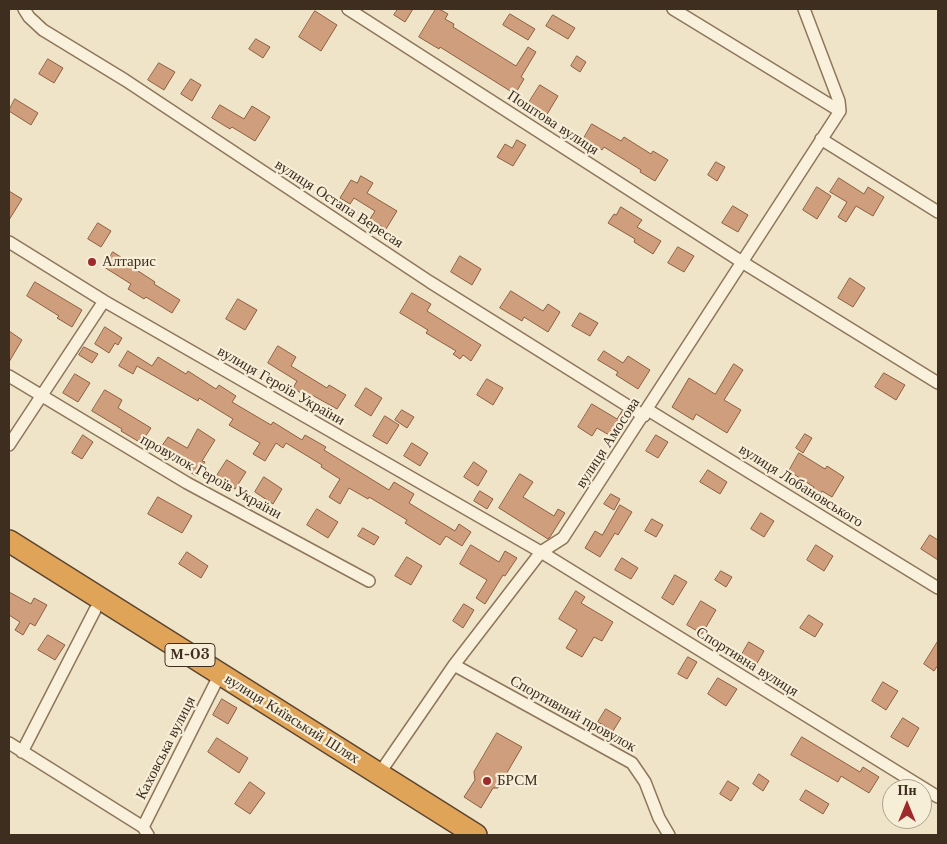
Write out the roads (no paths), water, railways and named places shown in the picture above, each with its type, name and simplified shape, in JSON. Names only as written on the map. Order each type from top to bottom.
[{"type":"highway","name":"вулиця Київський Шлях","points":[[9,541],[375,772]]},
{"type":"highway","name":"М-03","points":[[375,772],[476,835]]},
{"type":"street","name":"вулиця Остапа Вересая","points":[[24,9],[29,17],[43,30],[125,80],[430,282],[646,413]]},
{"type":"street","name":"Поштова вулиця","points":[[348,9],[742,262],[938,383]]},
{"type":"street","points":[[673,9],[840,111]]},
{"type":"street","points":[[804,9],[839,101],[840,111]]},
{"type":"street","name":"вулиця Амосова","points":[[375,772],[541,552],[563,538],[646,413],[840,111]]},
{"type":"street","points":[[821,140],[938,212]]},
{"type":"street","name":"вулиця Героїв України","points":[[9,242],[104,302],[541,552]]},
{"type":"street","points":[[9,445],[104,302]]},
{"type":"street","name":"провулок Героїв України","points":[[9,376],[187,483],[369,581]]},
{"type":"street","name":"вулиця Лобановського","points":[[646,413],[938,588]]},
{"type":"street","name":"Спортивна вулиця","points":[[541,552],[938,797]]},
{"type":"street","points":[[22,752],[95,610]]},
{"type":"street","name":"Спортивний провулок","points":[[454,665],[632,763],[645,782],[659,818],[669,835]]},
{"type":"street","name":"Каховська вулиця","points":[[145,831],[220,674]]},
{"type":"street","points":[[9,743],[145,831]]},
{"type":"place","name":"Алтарис","points":[[92,262]]},
{"type":"place","name":"БРСМ","points":[[487,781]]}]
